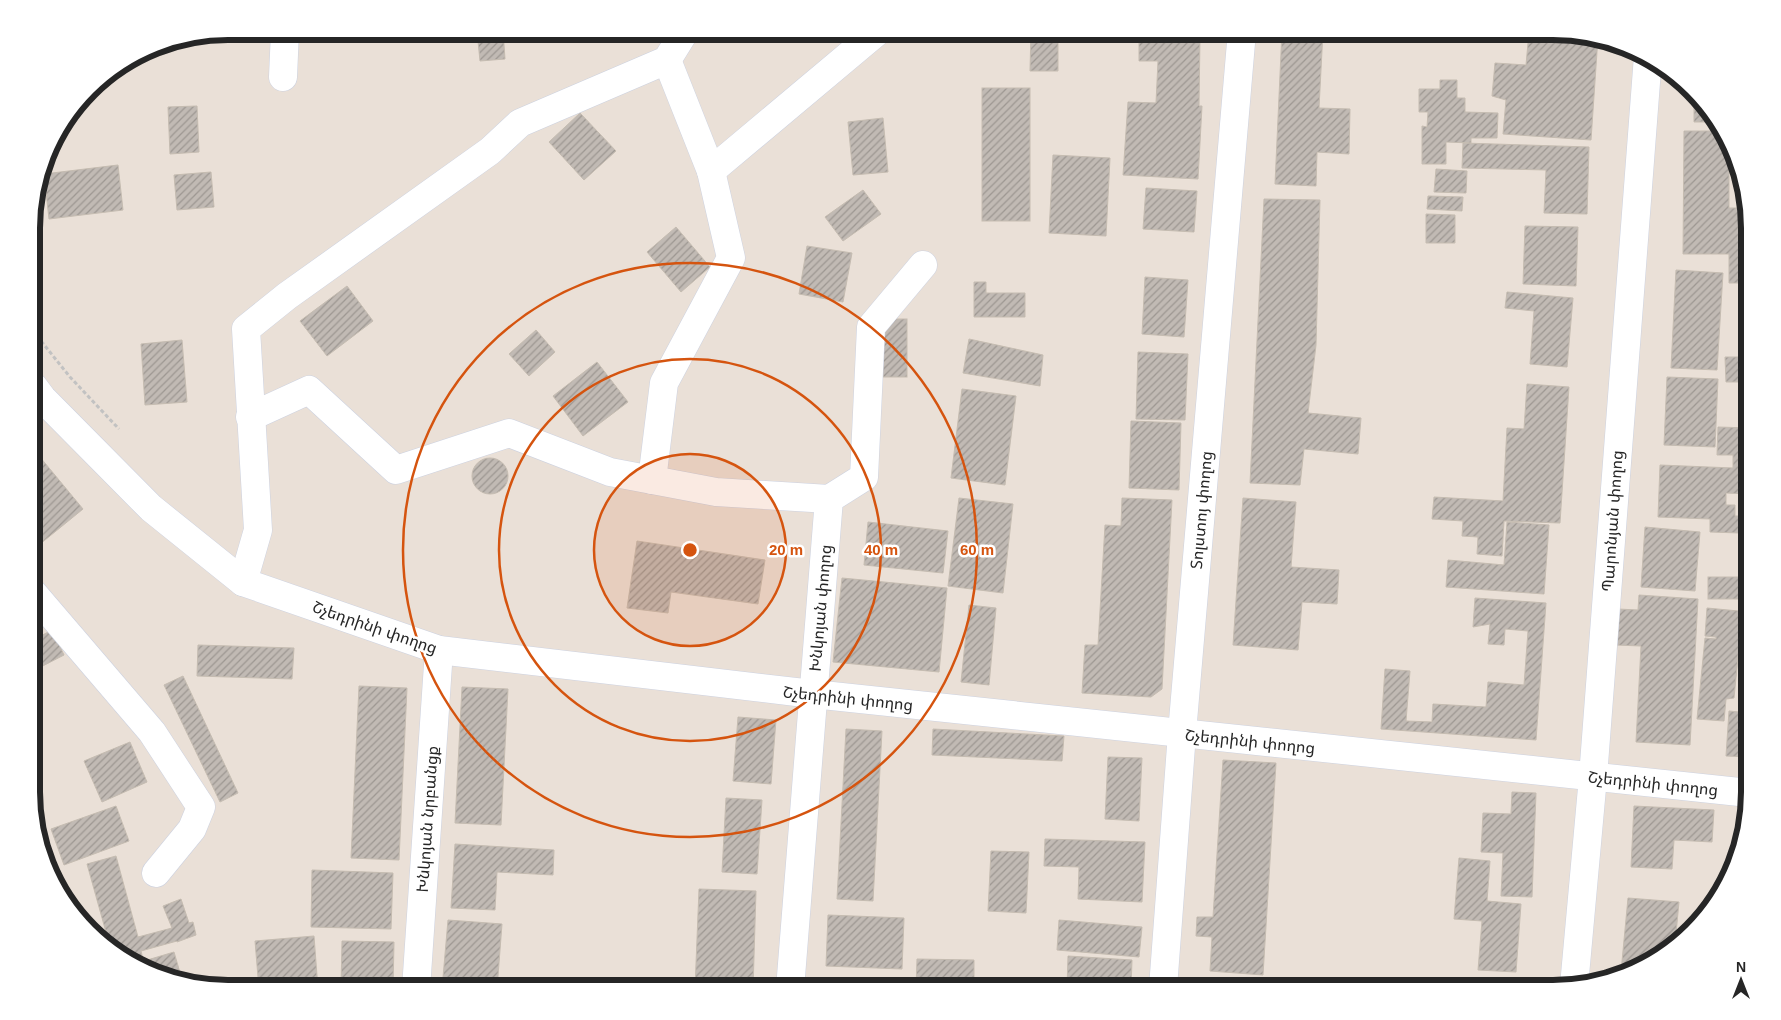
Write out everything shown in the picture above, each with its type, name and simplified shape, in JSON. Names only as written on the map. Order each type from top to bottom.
[{"type":"street","points":[[284,77],[285,40]]},
{"type":"street","points":[[243,582],[258,530],[246,329],[287,296],[490,151],[520,123],[667,60],[679,40]]},
{"type":"street","points":[[711,170],[867,40]]},
{"type":"street","name":"Տոլստոյ փողոց","points":[[1164,980],[1182,734],[1241,40]]},
{"type":"street","points":[[652,480],[664,383],[731,258],[711,170],[667,60]]},
{"type":"street","name":"Պարոնյան փողոց","points":[[1575,979],[1593,777],[1647,65]]},
{"type":"street","points":[[250,417],[309,390],[396,470],[509,433],[610,472],[716,492],[829,499],[864,477],[871,327],[923,264]]},
{"type":"street","name":"Շչեդրինի փողոց","points":[[40,401],[151,508],[243,582],[439,650],[813,694],[1741,793]]},
{"type":"street","name":"Խնկոյան փողոց","points":[[791,980],[829,499]]},
{"type":"street","points":[[40,601],[152,732],[201,807],[192,829],[156,873]]},
{"type":"street","name":"Խնկոյան նրբանցք","points":[[417,980],[439,650]]},
{"type":"path","points":[[40,340],[70,377],[124,434]]},
{"type":"building","points":[[478,40],[504,40],[505,59],[480,61]]},
{"type":"building","points":[[1031,40],[1058,40],[1058,71],[1030,71]]},
{"type":"building","points":[[1139,40],[1200,40],[1199,106],[1202,106],[1198,179],[1123,175],[1128,102],[1156,103],[1158,61],[1139,61]]},
{"type":"building","points":[[1282,40],[1323,40],[1319,108],[1350,109],[1349,154],[1317,152],[1316,186],[1275,184]]},
{"type":"building","points":[[1528,40],[1565,40],[1597,45],[1591,140],[1503,134],[1506,100],[1492,96],[1495,63],[1526,65]]},
{"type":"building","points":[[1440,80],[1457,80],[1457,98],[1465,98],[1465,112],[1498,113],[1497,138],[1471,138],[1471,143],[1446,142],[1446,164],[1422,164],[1422,126],[1427,127],[1428,112],[1419,112],[1419,89],[1440,89]]},
{"type":"building","points":[[982,88],[1030,88],[1030,221],[982,221]]},
{"type":"building","points":[[1694,104],[1708,122],[1694,122]]},
{"type":"building","points":[[197,106],[199,152],[170,154],[168,107]]},
{"type":"building","points":[[580,113],[616,151],[584,180],[549,142]]},
{"type":"building","points":[[883,118],[888,172],[853,175],[848,122]]},
{"type":"building","points":[[1684,131],[1714,131],[1729,162],[1729,208],[1740,208],[1741,283],[1729,283],[1729,254],[1683,254]]},
{"type":"building","points":[[1463,143],[1589,147],[1587,214],[1544,213],[1546,170],[1462,168]]},
{"type":"building","points":[[1053,155],[1110,158],[1106,236],[1049,233]]},
{"type":"building","points":[[118,165],[123,210],[49,219],[45,184],[48,174]]},
{"type":"building","points":[[1436,169],[1467,171],[1466,193],[1434,192]]},
{"type":"building","points":[[211,172],[214,207],[177,210],[174,175]]},
{"type":"building","points":[[1146,188],[1197,191],[1194,232],[1143,229]]},
{"type":"building","points":[[863,190],[881,214],[843,241],[825,217]]},
{"type":"building","points":[[1428,196],[1463,197],[1462,211],[1427,209]]},
{"type":"building","points":[[1264,199],[1320,200],[1316,345],[1308,413],[1361,418],[1358,454],[1304,449],[1300,485],[1250,483]]},
{"type":"building","points":[[1426,214],[1455,215],[1455,243],[1426,243]]},
{"type":"building","points":[[1525,226],[1578,227],[1576,286],[1523,284]]},
{"type":"building","points":[[676,227],[710,267],[681,292],[647,252]]},
{"type":"building","points":[[807,246],[852,253],[843,302],[799,294]]},
{"type":"building","points":[[1676,270],[1723,273],[1717,370],[1671,368]]},
{"type":"building","points":[[1145,277],[1188,280],[1184,337],[1142,334]]},
{"type":"building","points":[[974,282],[986,282],[986,293],[1025,293],[1025,317],[974,317]]},
{"type":"building","points":[[347,286],[373,321],[327,356],[300,321]]},
{"type":"building","points":[[1507,292],[1573,298],[1567,367],[1530,364],[1534,311],[1505,308]]},
{"type":"building","points":[[883,319],[907,319],[907,377],[883,377]]},
{"type":"building","points":[[536,330],[555,352],[529,376],[509,354]]},
{"type":"building","points":[[969,339],[1043,355],[1040,386],[963,373]]},
{"type":"building","points":[[182,340],[187,402],[145,405],[141,344]]},
{"type":"building","points":[[1138,352],[1188,354],[1185,420],[1136,419]]},
{"type":"building","points":[[1725,357],[1741,357],[1741,382],[1726,382]]},
{"type":"building","points":[[597,362],[628,402],[583,436],[553,396]]},
{"type":"building","points":[[1667,377],[1718,379],[1715,447],[1664,445]]},
{"type":"building","points":[[1527,384],[1569,387],[1560,523],[1504,521],[1502,556],[1477,554],[1478,537],[1462,536],[1463,521],[1432,519],[1434,497],[1503,501],[1507,428],[1524,429]]},
{"type":"building","points":[[962,389],[1016,396],[1005,485],[951,478]]},
{"type":"building","points":[[1131,421],[1181,423],[1179,490],[1129,488]]},
{"type":"building","points":[[1718,427],[1741,428],[1741,494],[1726,493],[1726,505],[1735,505],[1735,516],[1740,516],[1740,533],[1710,532],[1710,519],[1658,517],[1660,465],[1733,468],[1733,455],[1717,455]]},
{"type":"building","points":[[40,457],[83,509],[40,544]]},
{"type":"building","points":[[490,458],[502,464],[508,476],[502,488],[490,494],[478,488],[472,476],[478,464]]},
{"type":"building","points":[[959,498],[1013,504],[1003,593],[948,586]]},
{"type":"building","points":[[1122,498],[1172,500],[1162,689],[1151,697],[1082,693],[1085,645],[1098,645],[1105,525],[1121,526]]},
{"type":"building","points":[[1243,498],[1296,502],[1291,567],[1339,570],[1337,604],[1302,602],[1298,650],[1233,645]]},
{"type":"building","points":[[868,522],[948,531],[943,573],[864,565]]},
{"type":"building","points":[[1507,522],[1549,525],[1544,594],[1446,587],[1448,560],[1504,565]]},
{"type":"building","points":[[1645,527],[1700,532],[1695,591],[1641,587]]},
{"type":"building","points":[[637,541],[765,560],[758,604],[671,592],[668,613],[627,608]]},
{"type":"building","points":[[1708,577],[1741,577],[1741,599],[1708,599]]},
{"type":"building","points":[[842,578],[947,588],[939,672],[833,662]]},
{"type":"building","points":[[1639,595],[1698,599],[1690,745],[1636,742],[1641,646],[1616,645],[1618,609],[1638,610]]},
{"type":"building","points":[[1475,598],[1546,603],[1536,740],[1381,729],[1385,669],[1410,671],[1406,721],[1432,722],[1433,704],[1486,707],[1488,682],[1524,685],[1528,631],[1505,629],[1504,645],[1488,644],[1490,624],[1473,627]]},
{"type":"building","points":[[969,605],[996,608],[989,685],[961,682]]},
{"type":"building","points":[[1707,608],[1741,611],[1734,698],[1726,699],[1724,721],[1697,719],[1705,638],[1716,639],[1716,637],[1705,636]]},
{"type":"building","points":[[52,630],[64,655],[40,667],[40,636]]},
{"type":"building","points":[[198,645],[294,648],[292,679],[197,676]]},
{"type":"building","points":[[183,676],[238,793],[220,802],[164,685]]},
{"type":"building","points":[[359,686],[407,688],[399,860],[351,858]]},
{"type":"building","points":[[462,687],[508,689],[501,825],[455,823]]},
{"type":"building","points":[[1729,711],[1741,712],[1741,757],[1726,756]]},
{"type":"building","points":[[738,717],[776,720],[771,784],[733,781]]},
{"type":"building","points":[[846,729],[882,731],[873,901],[837,899]]},
{"type":"building","points":[[933,729],[1064,736],[1062,761],[932,755]]},
{"type":"building","points":[[130,742],[147,782],[102,802],[84,761]]},
{"type":"building","points":[[1108,757],[1142,758],[1139,821],[1105,819]]},
{"type":"building","points":[[1223,760],[1276,763],[1263,975],[1210,971],[1212,937],[1196,936],[1197,917],[1213,917]]},
{"type":"building","points":[[1512,792],[1536,793],[1532,897],[1501,896],[1503,853],[1481,852],[1483,813],[1511,814]]},
{"type":"building","points":[[726,798],[762,800],[757,874],[722,872]]},
{"type":"building","points":[[116,806],[129,841],[64,865],[51,829]]},
{"type":"building","points":[[1634,806],[1714,810],[1712,842],[1674,840],[1672,869],[1631,867]]},
{"type":"building","points":[[1045,839],[1145,842],[1142,902],[1078,899],[1079,867],[1044,866]]},
{"type":"building","points":[[455,844],[554,850],[553,875],[497,872],[495,910],[451,908]]},
{"type":"building","points":[[991,851],[1029,852],[1026,913],[988,911]]},
{"type":"building","points":[[116,856],[138,937],[172,928],[163,906],[181,899],[189,923],[193,922],[196,935],[141,951],[143,959],[134,955],[107,935],[87,864]]},
{"type":"building","points":[[1459,858],[1490,861],[1487,901],[1521,904],[1516,972],[1478,970],[1482,921],[1454,919]]},
{"type":"building","points":[[312,870],[393,873],[391,929],[311,927]]},
{"type":"building","points":[[699,889],[756,891],[753,980],[695,980]]},
{"type":"building","points":[[1628,898],[1679,902],[1676,934],[1647,955],[1621,967]]},
{"type":"building","points":[[828,915],[904,918],[902,969],[826,966]]},
{"type":"building","points":[[448,920],[502,924],[498,980],[443,980]]},
{"type":"building","points":[[1059,920],[1142,927],[1139,957],[1057,950]]},
{"type":"building","points":[[314,936],[317,980],[258,980],[255,941]]},
{"type":"building","points":[[342,941],[394,942],[393,980],[341,980]]},
{"type":"building","points":[[174,952],[180,974],[156,966],[145,961]]},
{"type":"building","points":[[1068,956],[1132,960],[1131,980],[1067,980]]},
{"type":"building","points":[[917,959],[974,960],[974,980],[916,980]]}]
